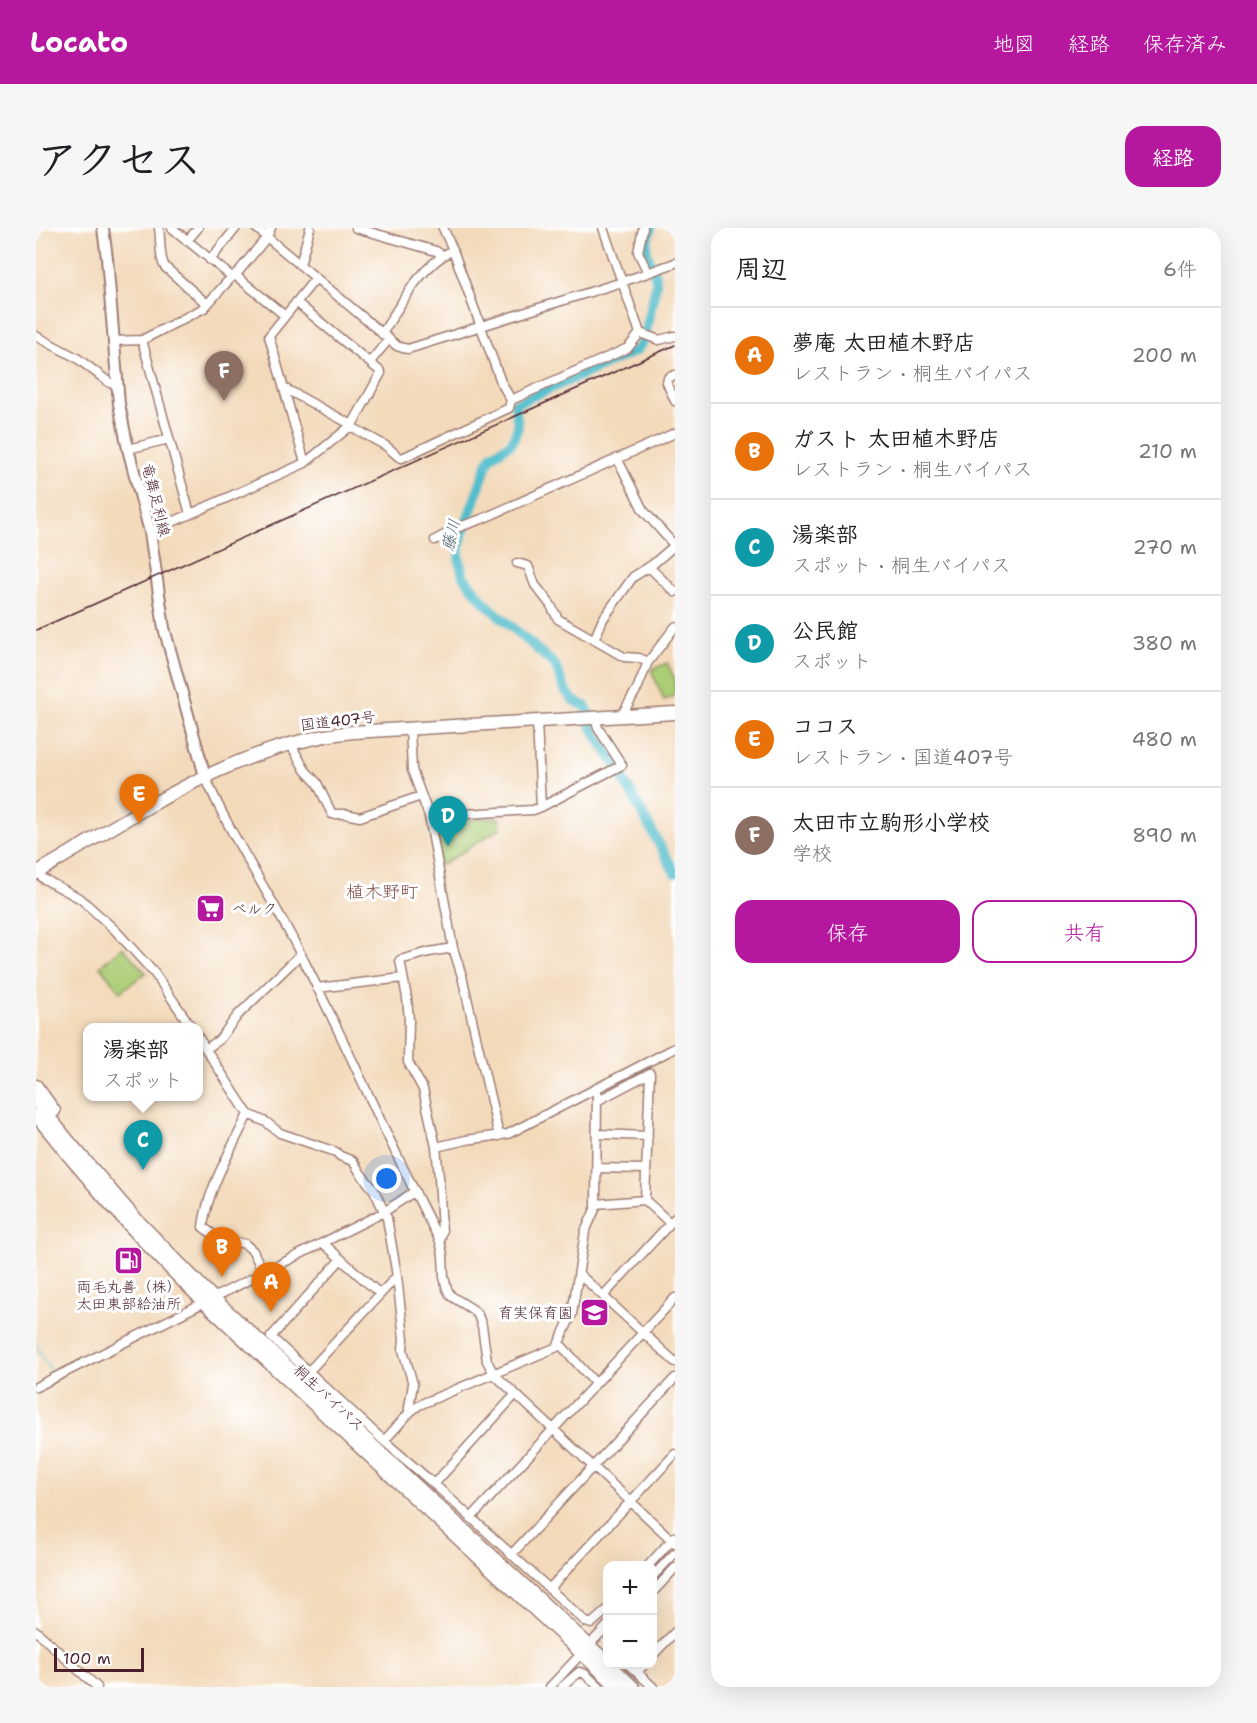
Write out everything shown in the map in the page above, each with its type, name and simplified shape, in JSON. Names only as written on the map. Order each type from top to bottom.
[{"type":"highway","name":"国道407号","points":[[37,873],[176,790],[205,776],[290,743],[334,734],[675,713]]},
{"type":"highway","points":[[36,1086],[82,1149],[112,1185],[132,1215]]},
{"type":"highway","name":"桐生バイパス","points":[[36,1101],[132,1215],[208,1300]]},
{"type":"highway","name":"桐生バイパス","points":[[36,1115],[62,1149],[156,1256],[208,1300],[585,1650],[618,1687]]},
{"type":"highway","points":[[36,1127],[92,1192],[116,1211]]},
{"type":"highway","name":"桐生バイパス","points":[[585,1650],[603,1661]]},
{"type":"highway","name":"桐生バイパス","points":[[613,1669],[633,1687]]},
{"type":"main road","name":"竜舞足利線","points":[[102,228],[107,258],[116,385],[128,449],[150,532],[164,628],[205,776]]},
{"type":"street","points":[[159,228],[162,246],[161,261],[207,304]]},
{"type":"street","points":[[172,228],[210,260],[284,315]]},
{"type":"street","points":[[188,241],[198,228]]},
{"type":"street","points":[[210,260],[236,228]]},
{"type":"street","points":[[256,228],[385,337],[408,349],[622,282],[675,263]]},
{"type":"street","points":[[113,341],[142,340],[204,308],[267,237],[271,228]]},
{"type":"street","points":[[300,265],[310,228]]},
{"type":"street","points":[[356,228],[436,251],[442,255]]},
{"type":"street","points":[[443,228],[501,382],[511,400]]},
{"type":"street","points":[[603,228],[640,333]]},
{"type":"street","points":[[643,228],[638,252],[648,273]]},
{"type":"street","points":[[370,362],[407,295],[433,263],[442,255],[453,250]]},
{"type":"street","points":[[305,463],[269,336],[315,279]]},
{"type":"street","points":[[150,532],[305,463],[351,425],[381,373],[296,302]]},
{"type":"street","points":[[640,333],[659,340],[675,336]]},
{"type":"street","points":[[284,388],[351,425],[402,458],[506,410],[511,400],[628,348],[640,333]]},
{"type":"street","points":[[36,336],[77,358],[116,385]]},
{"type":"street","points":[[142,340],[190,514]]},
{"type":"street","points":[[675,375],[668,378],[667,383],[675,401]]},
{"type":"street","points":[[435,540],[459,527],[482,519],[675,433]]},
{"type":"street","points":[[128,449],[169,439]]},
{"type":"street","points":[[594,640],[603,619],[628,583],[636,574],[649,567],[675,546],[642,510],[617,458]]},
{"type":"street","points":[[517,563],[528,566],[535,585],[558,619],[624,657],[639,658],[648,662]]},
{"type":"street","points":[[649,567],[675,592]]},
{"type":"street","points":[[621,716],[638,690],[648,662],[675,627]]},
{"type":"street","points":[[429,816],[533,810],[622,765],[598,728],[595,718]]},
{"type":"street","points":[[537,721],[541,807]]},
{"type":"street","points":[[410,729],[412,770],[429,816],[453,948],[462,976],[499,1136]]},
{"type":"street","points":[[290,743],[305,770],[318,783],[332,814],[360,817],[421,796]]},
{"type":"street","points":[[205,776],[216,804],[301,954],[440,1241],[447,1289],[451,1296],[478,1315],[482,1326],[487,1361],[494,1374],[674,1540],[653,1561]]},
{"type":"street","points":[[37,873],[81,899],[116,931],[155,974],[189,1023]]},
{"type":"street","points":[[440,1241],[442,1232],[436,1147],[423,1089],[408,1062],[409,1020],[400,960],[453,948]]},
{"type":"street","points":[[206,1048],[219,1040],[238,1015],[301,954]]},
{"type":"street","points":[[317,988],[403,978]]},
{"type":"street","points":[[203,1044],[248,1114],[266,1122],[280,1133],[336,1152],[353,1161],[360,1174],[374,1190],[387,1218],[397,1276],[404,1339],[403,1350],[413,1384],[409,1413]]},
{"type":"street","points":[[436,1147],[508,1134],[675,1048]]},
{"type":"street","points":[[597,1101],[650,1073],[645,1200]]},
{"type":"street","points":[[384,1441],[419,1405],[557,1347],[572,1314],[585,1232],[596,1204],[597,1088]]},
{"type":"street","points":[[248,1114],[207,1206],[203,1227],[218,1238],[245,1244],[253,1251],[263,1272]]},
{"type":"street","points":[[597,1134],[648,1136]]},
{"type":"street","points":[[596,1167],[646,1169]]},
{"type":"street","points":[[36,1387],[384,1212],[416,1191]]},
{"type":"street","points":[[596,1204],[645,1200],[673,1221],[604,1295]]},
{"type":"street","points":[[323,1243],[380,1294]]},
{"type":"street","points":[[341,1259],[271,1337],[588,1624],[595,1622],[603,1614]]},
{"type":"street","points":[[579,1274],[675,1362]]},
{"type":"street","points":[[309,1371],[397,1276]]},
{"type":"street","points":[[471,1518],[675,1298]]},
{"type":"street","points":[[559,1343],[595,1383]]},
{"type":"street","points":[[511,1555],[675,1378]]},
{"type":"street","points":[[434,1484],[515,1395]]},
{"type":"street","points":[[549,1589],[675,1454]]},
{"type":"street","points":[[657,1572],[675,1553]]},
{"type":"street","points":[[657,1588],[675,1568]]},
{"type":"street","points":[[36,1630],[97,1687]]},
{"type":"street","points":[[549,1687],[603,1630]]},
{"type":"street","points":[[657,1651],[675,1632]]},
{"type":"street","points":[[633,1669],[653,1687]]},
{"type":"street","points":[[637,1672],[640,1669]]},
{"type":"street","points":[[562,1687],[582,1672],[599,1687]]},
{"type":"green space","points":[[667,663],[675,679],[675,695],[664,700],[651,670]]},
{"type":"green space","points":[[499,818],[501,828],[440,866],[434,820]]},
{"type":"green space","points":[[122,947],[146,973],[120,992],[100,966]]},
{"type":"waterway","name":"藤川","points":[[651,228],[646,250],[655,274],[656,285],[644,340],[636,351],[515,404],[518,427],[510,444],[493,455],[488,462],[463,532],[459,558],[463,576],[485,603],[555,665],[565,690],[574,701],[585,706],[592,728],[616,766],[675,873]]},
{"type":"waterway","points":[[36,1345],[52,1373]]},
{"type":"railway","points":[[36,630],[675,345]]},
{"type":"place","name":"太田市立駒形小学校","points":[[224,401]]},
{"type":"place","name":"ココス","points":[[139,824]]},
{"type":"place","name":"公民館","points":[[448,846]]},
{"type":"place","name":"ベルク","points":[[211,909]]},
{"type":"place","name":"湯楽部","points":[[143,1170]]},
{"type":"place","name":"両毛丸善（株） 太田東部給油所","points":[[129,1260]]},
{"type":"place","name":"ガスト 太田植木野店","points":[[222,1277]]},
{"type":"place","name":"夢庵 太田植木野店","points":[[271,1312]]},
{"type":"place","name":"育実保育園","points":[[594,1313]]},
{"type":"district","name":"植木野町","points":[[382,892]]}]
